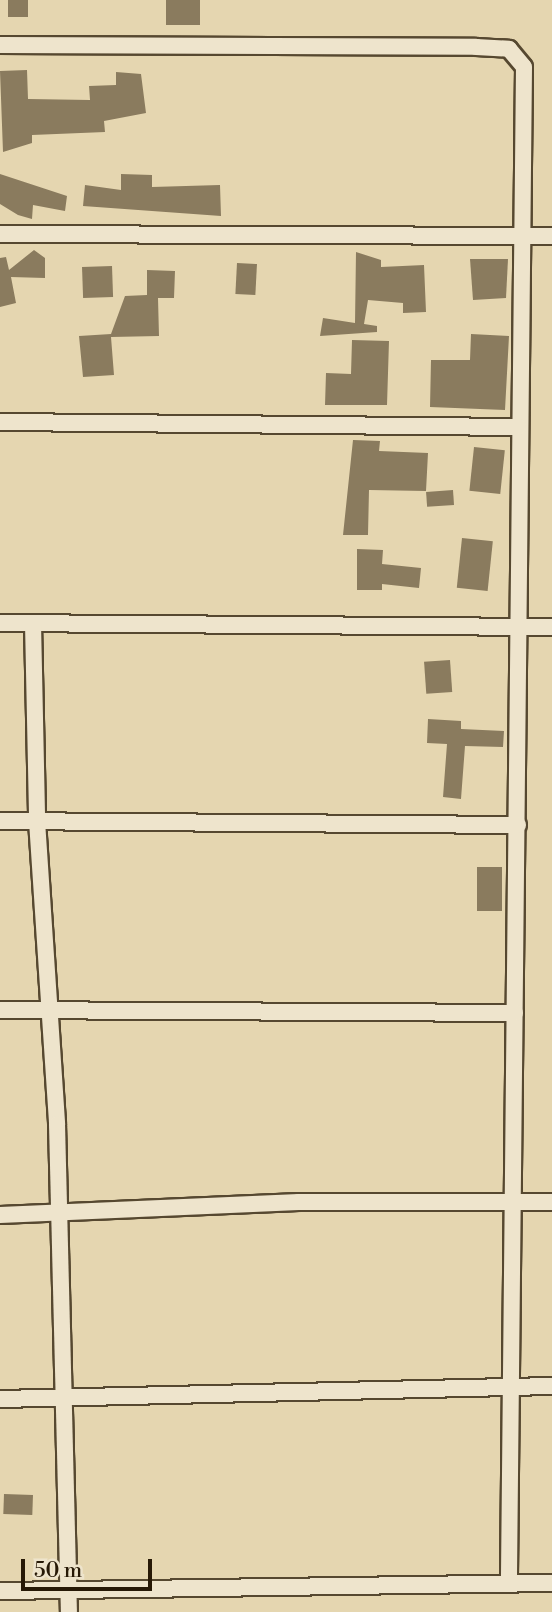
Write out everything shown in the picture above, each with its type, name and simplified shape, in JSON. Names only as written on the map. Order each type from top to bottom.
[{"type":"street","points":[[0,45],[509,49],[524,68],[518,427],[521,627],[515,1204],[506,1385],[509,1583]]},
{"type":"street","points":[[0,234],[552,236]]},
{"type":"street","points":[[0,422],[518,427]]},
{"type":"street","points":[[0,623],[552,627]]},
{"type":"street","points":[[33,623],[37,821],[50,1009],[59,1208],[61,1393],[69,1612]]},
{"type":"street","points":[[0,821],[517,825]]},
{"type":"street","points":[[0,1010],[515,1013]]},
{"type":"street","points":[[0,1215],[59,1208],[552,1202]]},
{"type":"street","points":[[0,1399],[61,1393],[552,1386]]},
{"type":"street","points":[[0,1591],[69,1587],[552,1583]]},
{"type":"building","points":[[8,0],[28,0],[28,17],[8,17]]},
{"type":"building","points":[[166,0],[200,0],[200,25],[166,25]]},
{"type":"building","points":[[27,70],[28,99],[90,100],[89,86],[116,85],[116,72],[141,74],[146,113],[104,121],[105,132],[32,135],[32,143],[3,152],[0,71]]},
{"type":"building","points":[[0,174],[67,196],[65,211],[33,205],[32,219],[18,215],[0,204]]},
{"type":"building","points":[[121,174],[152,175],[152,187],[220,185],[221,216],[83,206],[85,185],[121,190]]},
{"type":"building","points":[[34,250],[45,258],[45,278],[11,277],[16,303],[0,307],[0,258],[6,257],[9,270]]},
{"type":"building","points":[[356,252],[381,260],[381,267],[424,265],[426,312],[403,313],[403,303],[368,300],[364,324],[377,326],[377,332],[320,336],[323,318],[355,323]]},
{"type":"building","points":[[470,259],[508,259],[506,298],[473,300]]},
{"type":"building","points":[[237,263],[257,264],[255,295],[235,294]]},
{"type":"building","points":[[112,266],[113,297],[83,298],[82,267]]},
{"type":"building","points":[[147,270],[175,271],[174,298],[158,298],[159,336],[111,337],[114,375],[83,377],[79,336],[111,334],[125,296],[147,295]]},
{"type":"building","points":[[471,334],[509,336],[505,410],[430,407],[431,360],[470,360]]},
{"type":"building","points":[[352,340],[389,341],[387,405],[325,405],[326,373],[351,374]]},
{"type":"building","points":[[353,440],[380,441],[379,451],[428,453],[426,491],[369,490],[368,535],[343,535]]},
{"type":"building","points":[[474,447],[505,450],[500,494],[469,491]]},
{"type":"building","points":[[453,490],[454,505],[427,507],[426,492]]},
{"type":"building","points":[[462,538],[493,541],[488,591],[457,588]]},
{"type":"building","points":[[357,549],[383,550],[382,564],[421,568],[419,588],[382,584],[382,590],[357,590]]},
{"type":"building","points":[[450,660],[452,692],[426,694],[424,662]]},
{"type":"building","points":[[428,719],[461,721],[461,729],[504,731],[503,747],[465,746],[461,799],[443,797],[447,744],[427,743]]},
{"type":"building","points":[[477,867],[502,867],[502,911],[477,911]]},
{"type":"building","points":[[4,1494],[33,1495],[32,1515],[3,1514]]}]
